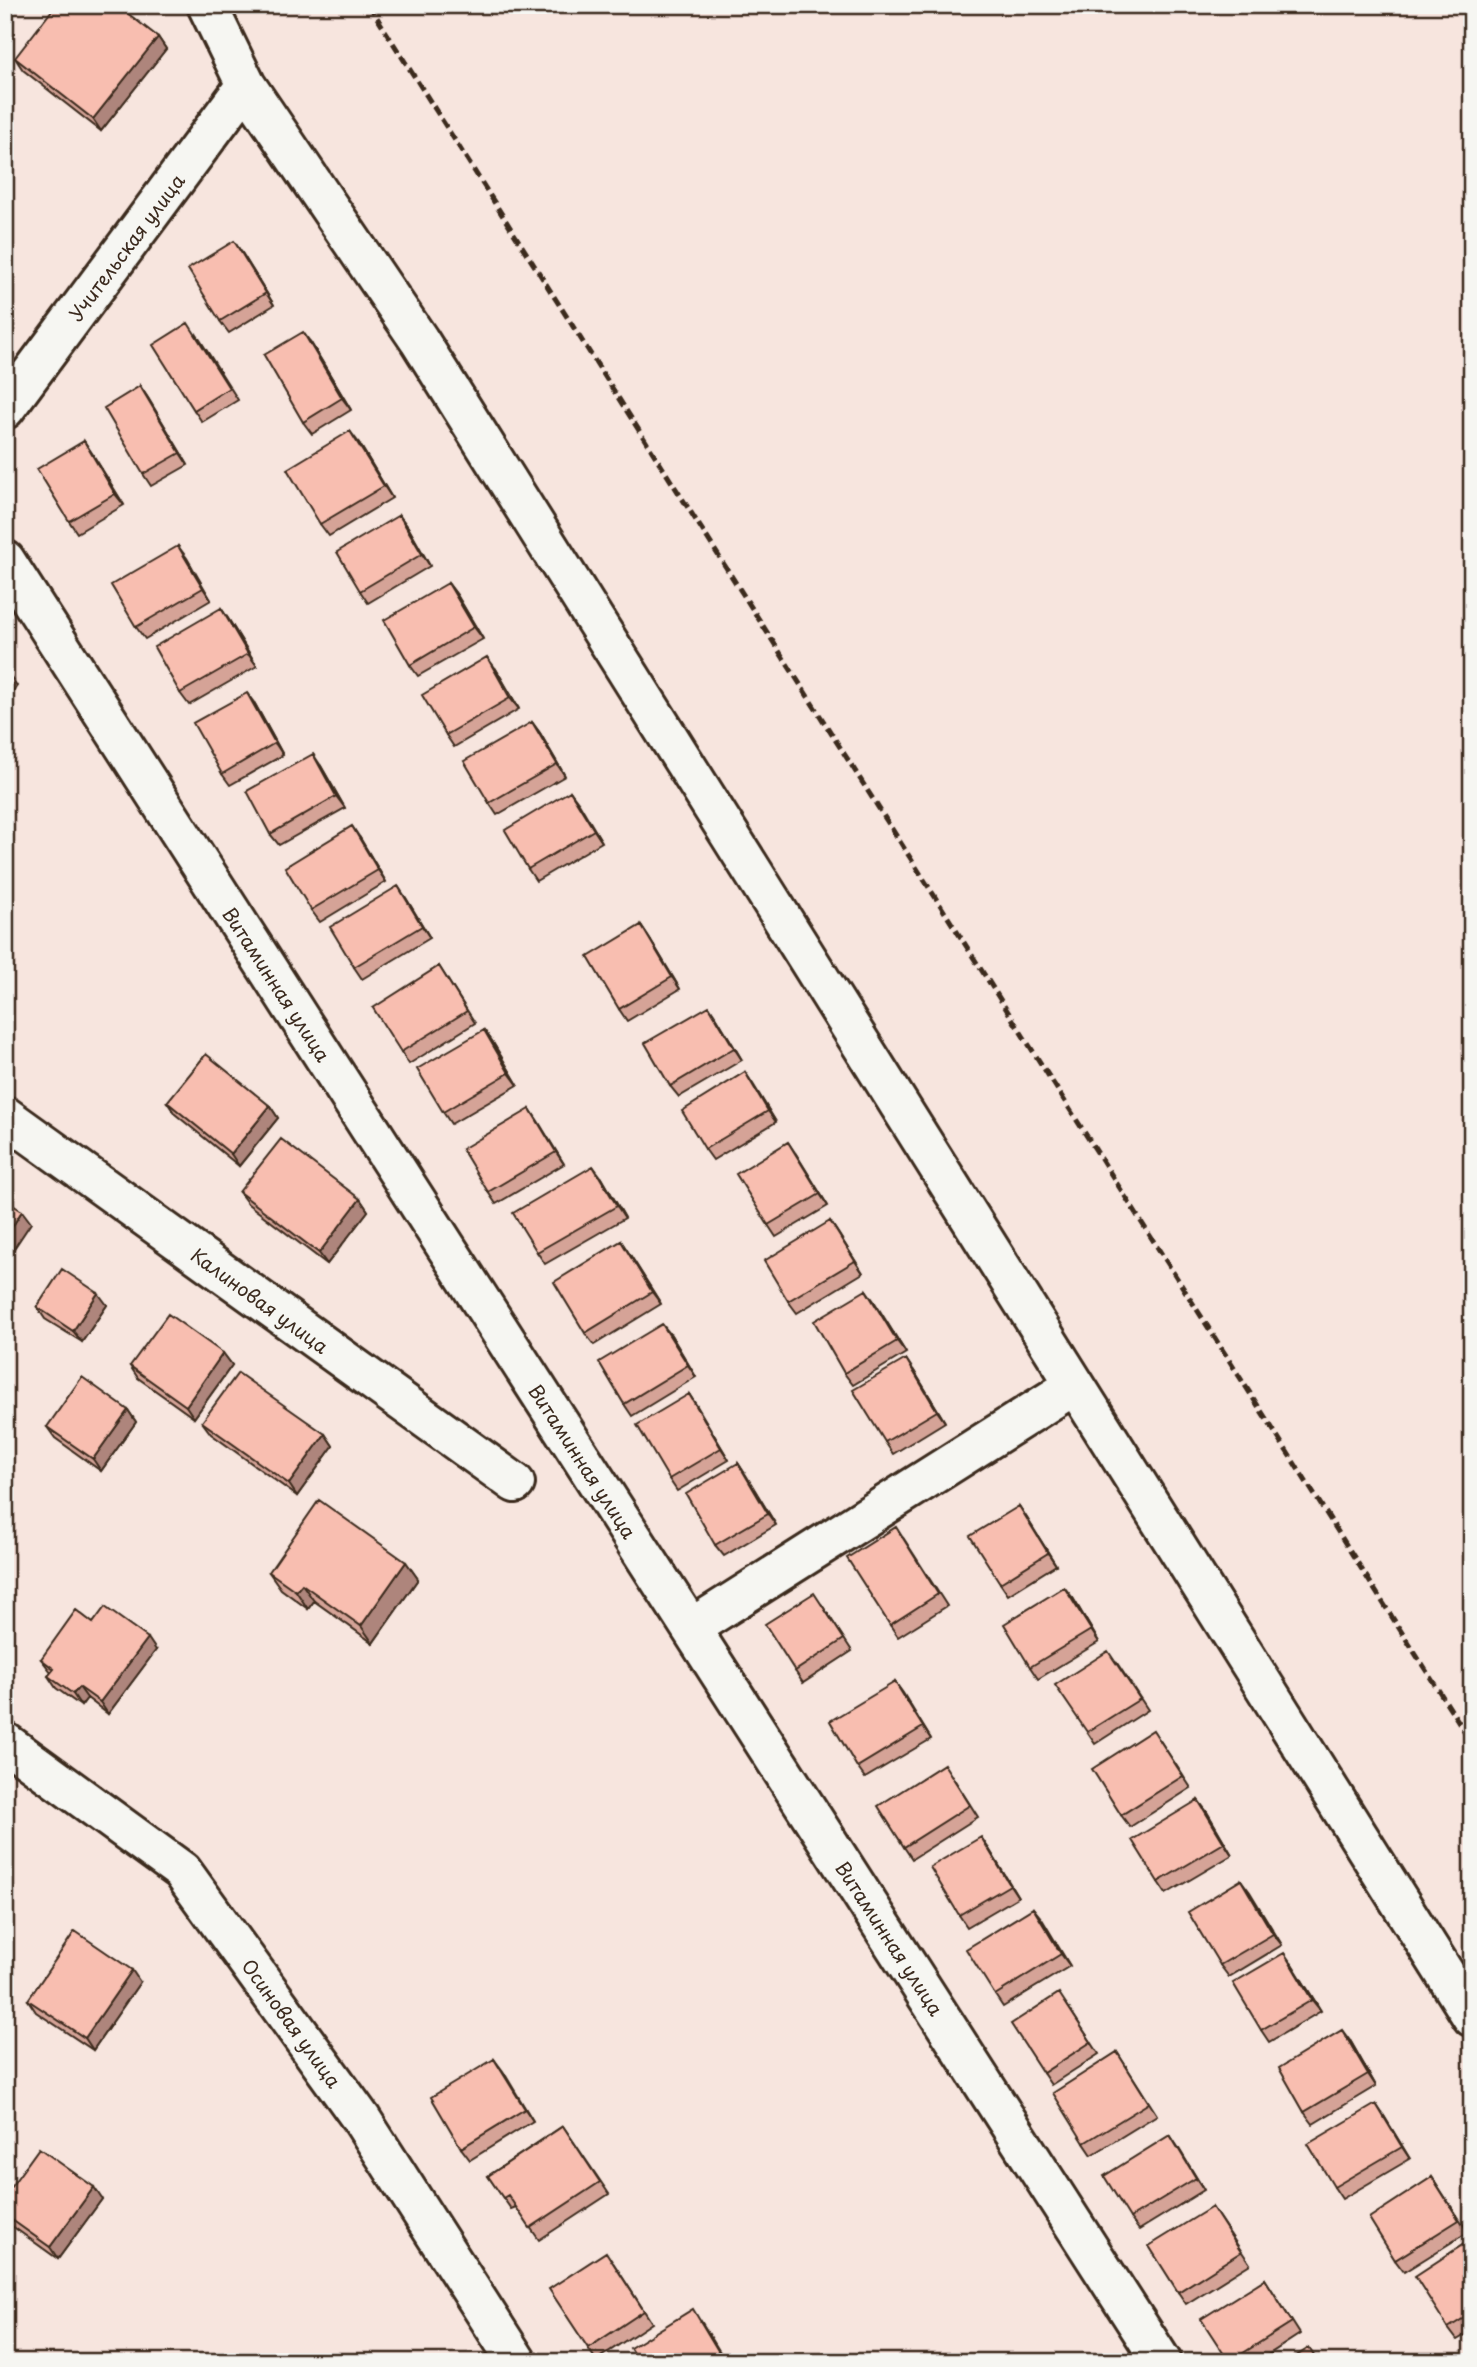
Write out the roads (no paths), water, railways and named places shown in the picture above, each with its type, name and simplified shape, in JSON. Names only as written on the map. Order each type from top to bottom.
[{"type":"street","points":[[207,5],[246,85],[419,340],[1472,2017]]},
{"type":"street","name":"Учительская улица","points":[[5,410],[246,85]]},
{"type":"street","name":"Витаминная улица","points":[[5,560],[1162,2362]]},
{"type":"street","name":"Калиновая улица","points":[[5,1116],[515,1483]]},
{"type":"street","points":[[691,1628],[1075,1385]]},
{"type":"street","name":"Осиновая улица","points":[[5,1742],[182,1871],[362,2120],[517,2362]]},
{"type":"railway","points":[[369,5],[1472,1743]]}]
